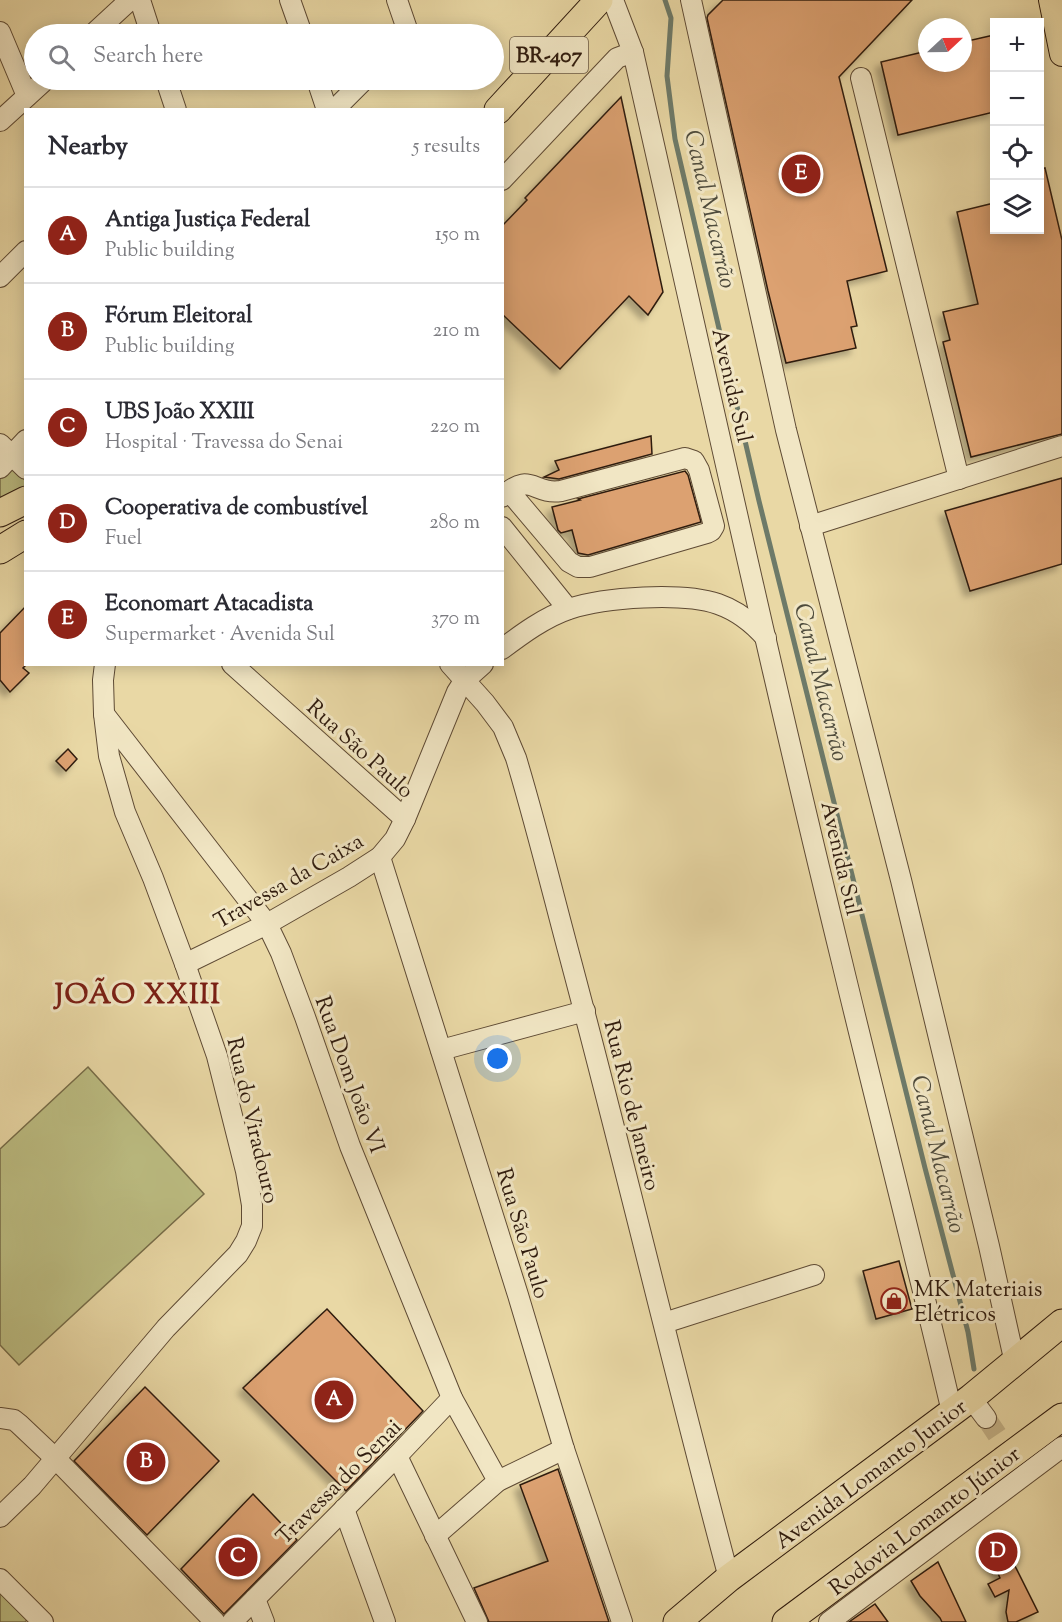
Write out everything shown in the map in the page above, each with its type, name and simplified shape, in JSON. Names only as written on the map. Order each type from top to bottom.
[{"type":"highway","name":"BR-407","points":[[500,108],[599,0]]},
{"type":"highway","points":[[0,513],[24,501]]},
{"type":"highway","points":[[0,550],[24,535]]},
{"type":"highway","name":"Avenida Lomanto Junior","points":[[677,1622],[729,1578],[970,1409],[1015,1363],[1062,1323]]},
{"type":"highway","name":"Rodovia Lomanto Júnior","points":[[786,1622],[1062,1417]]},
{"type":"main road","points":[[1051,0],[1062,54]]},
{"type":"street","points":[[104,24],[130,0]]},
{"type":"street","points":[[140,0],[148,24]]},
{"type":"street","points":[[290,0],[298,24]]},
{"type":"street","points":[[398,0],[404,24]]},
{"type":"street","name":"Avenida Sul","points":[[613,0],[633,52],[841,961],[923,1288],[970,1409]]},
{"type":"street","name":"Avenida Sul","points":[[691,0],[786,430],[901,880],[1015,1363]]},
{"type":"street","points":[[0,32],[24,89]]},
{"type":"street","points":[[504,178],[617,58],[633,52]]},
{"type":"street","points":[[861,78],[959,479]]},
{"type":"street","points":[[24,90],[27,96]]},
{"type":"street","points":[[0,121],[34,90]]},
{"type":"street","points":[[168,90],[170,106]]},
{"type":"street","points":[[320,90],[326,108]]},
{"type":"street","points":[[336,108],[354,90]]},
{"type":"street","points":[[0,277],[24,253]]},
{"type":"street","points":[[9,459],[24,442]]},
{"type":"street","points":[[810,526],[1062,446]]},
{"type":"street","points":[[685,458],[694,461],[699,470],[714,526],[707,533],[590,567],[578,567],[568,562],[506,494],[517,485],[525,484],[555,492],[561,491],[685,458]]},
{"type":"street","points":[[504,529],[568,609]]},
{"type":"street","points":[[504,648],[545,620],[568,609],[622,599],[679,596],[718,604],[729,609],[753,623],[766,638]]},
{"type":"street","name":"Rua do Viradouro","points":[[0,1517],[56,1459],[166,1328],[238,1254],[252,1226],[252,1205],[246,1171],[217,1056],[185,964],[126,812],[109,756],[104,714],[105,666]]},
{"type":"street","name":"Rua São Paulo","points":[[234,666],[405,819]]},
{"type":"street","name":"Rua Rio de Janeiro","points":[[452,666],[503,727],[516,758],[585,1011],[688,1426],[729,1578]]},
{"type":"street","name":"Travessa da Caixa","points":[[185,964],[267,924],[380,857],[395,839],[405,819],[450,709],[464,681],[481,666]]},
{"type":"street","name":"Rua Dom João VI","points":[[104,714],[267,924],[281,953],[305,1017],[350,1146],[452,1398],[498,1481]]},
{"type":"street","name":"Rua São Paulo","points":[[380,857],[564,1449],[622,1622]]},
{"type":"street","points":[[441,1050],[585,1011]]},
{"type":"street","points":[[664,1323],[814,1275]]},
{"type":"street","name":"Travessa do Senai","points":[[232,1622],[452,1398]]},
{"type":"street","points":[[0,1418],[14,1420],[56,1459],[214,1622]]},
{"type":"street","points":[[829,1622],[1019,1467],[1062,1447]]},
{"type":"street","points":[[435,1536],[498,1481],[564,1449]]},
{"type":"street","points":[[397,1456],[477,1622]]},
{"type":"street","points":[[344,1509],[385,1622]]},
{"type":"street","points":[[0,1579],[42,1622]]},
{"type":"street","points":[[255,1599],[264,1622]]},
{"type":"green space","points":[[12,464],[24,479],[24,494],[0,507],[0,477]]},
{"type":"green space","points":[[88,1067],[204,1194],[19,1365],[0,1345],[0,1149]]},
{"type":"green space","points":[[0,1588],[30,1617],[25,1622],[0,1622]]},
{"type":"building","points":[[723,0],[912,0],[839,77],[887,271],[847,281],[857,326],[851,327],[856,348],[786,363],[707,18]]},
{"type":"building","points":[[990,36],[990,113],[898,135],[881,62],[918,53],[918,72],[972,72],[972,40]]},
{"type":"building","points":[[621,97],[663,292],[648,315],[629,296],[560,369],[504,316],[504,224],[527,200],[525,198]]},
{"type":"building","points":[[1044,168],[1062,240],[1062,434],[971,457],[943,342],[950,340],[943,312],[978,304],[957,212],[990,204],[990,234],[1044,234]]},
{"type":"building","points":[[651,436],[652,454],[559,479],[544,477],[559,470],[555,461]]},
{"type":"building","points":[[685,471],[701,522],[588,555],[578,553],[572,530],[561,533],[558,530],[552,507]]},
{"type":"building","points":[[1062,478],[1062,564],[970,591],[945,511]]},
{"type":"building","points":[[24,608],[25,666],[23,668],[29,673],[10,692],[0,680],[0,633]]},
{"type":"building","points":[[68,749],[77,759],[66,771],[56,761]]},
{"type":"building","points":[[899,1261],[912,1309],[876,1319],[863,1271]]},
{"type":"building","points":[[327,1309],[423,1411],[346,1491],[243,1388]]},
{"type":"building","points":[[145,1387],[219,1461],[147,1535],[74,1461]]},
{"type":"building","points":[[558,1469],[609,1622],[489,1622],[474,1588],[548,1561],[520,1485]]},
{"type":"building","points":[[253,1494],[297,1540],[224,1614],[181,1569]]},
{"type":"building","points":[[1005,1540],[1012,1555],[1010,1556],[1038,1612],[1016,1622],[1008,1622],[1006,1612],[1009,1590],[995,1597],[988,1584],[1000,1578],[987,1549]]},
{"type":"building","points":[[938,1562],[966,1622],[942,1622],[920,1596],[911,1581]]},
{"type":"building","points":[[875,1604],[888,1622],[849,1622]]},
{"type":"waterway","name":"Canal Macarrão","points":[[665,0],[671,18],[667,76],[675,139],[759,501],[968,1332],[974,1369]]},
{"type":"tunnel","points":[[986,1418],[1014,1460]]},
{"type":"place","name":"Economart Atacadista","points":[[801,174]]},
{"type":"place","name":"MK Materiais Elétricos","points":[[894,1301]]},
{"type":"place","name":"Antiga Justiça Federal","points":[[334,1400]]},
{"type":"place","name":"Fórum Eleitoral","points":[[146,1462]]},
{"type":"place","name":"Cooperativa de combustível","points":[[998,1552]]},
{"type":"place","name":"UBS João XXIII","points":[[238,1557]]},
{"type":"district","name":"JOÃO XXIII","points":[[138,993]]}]
